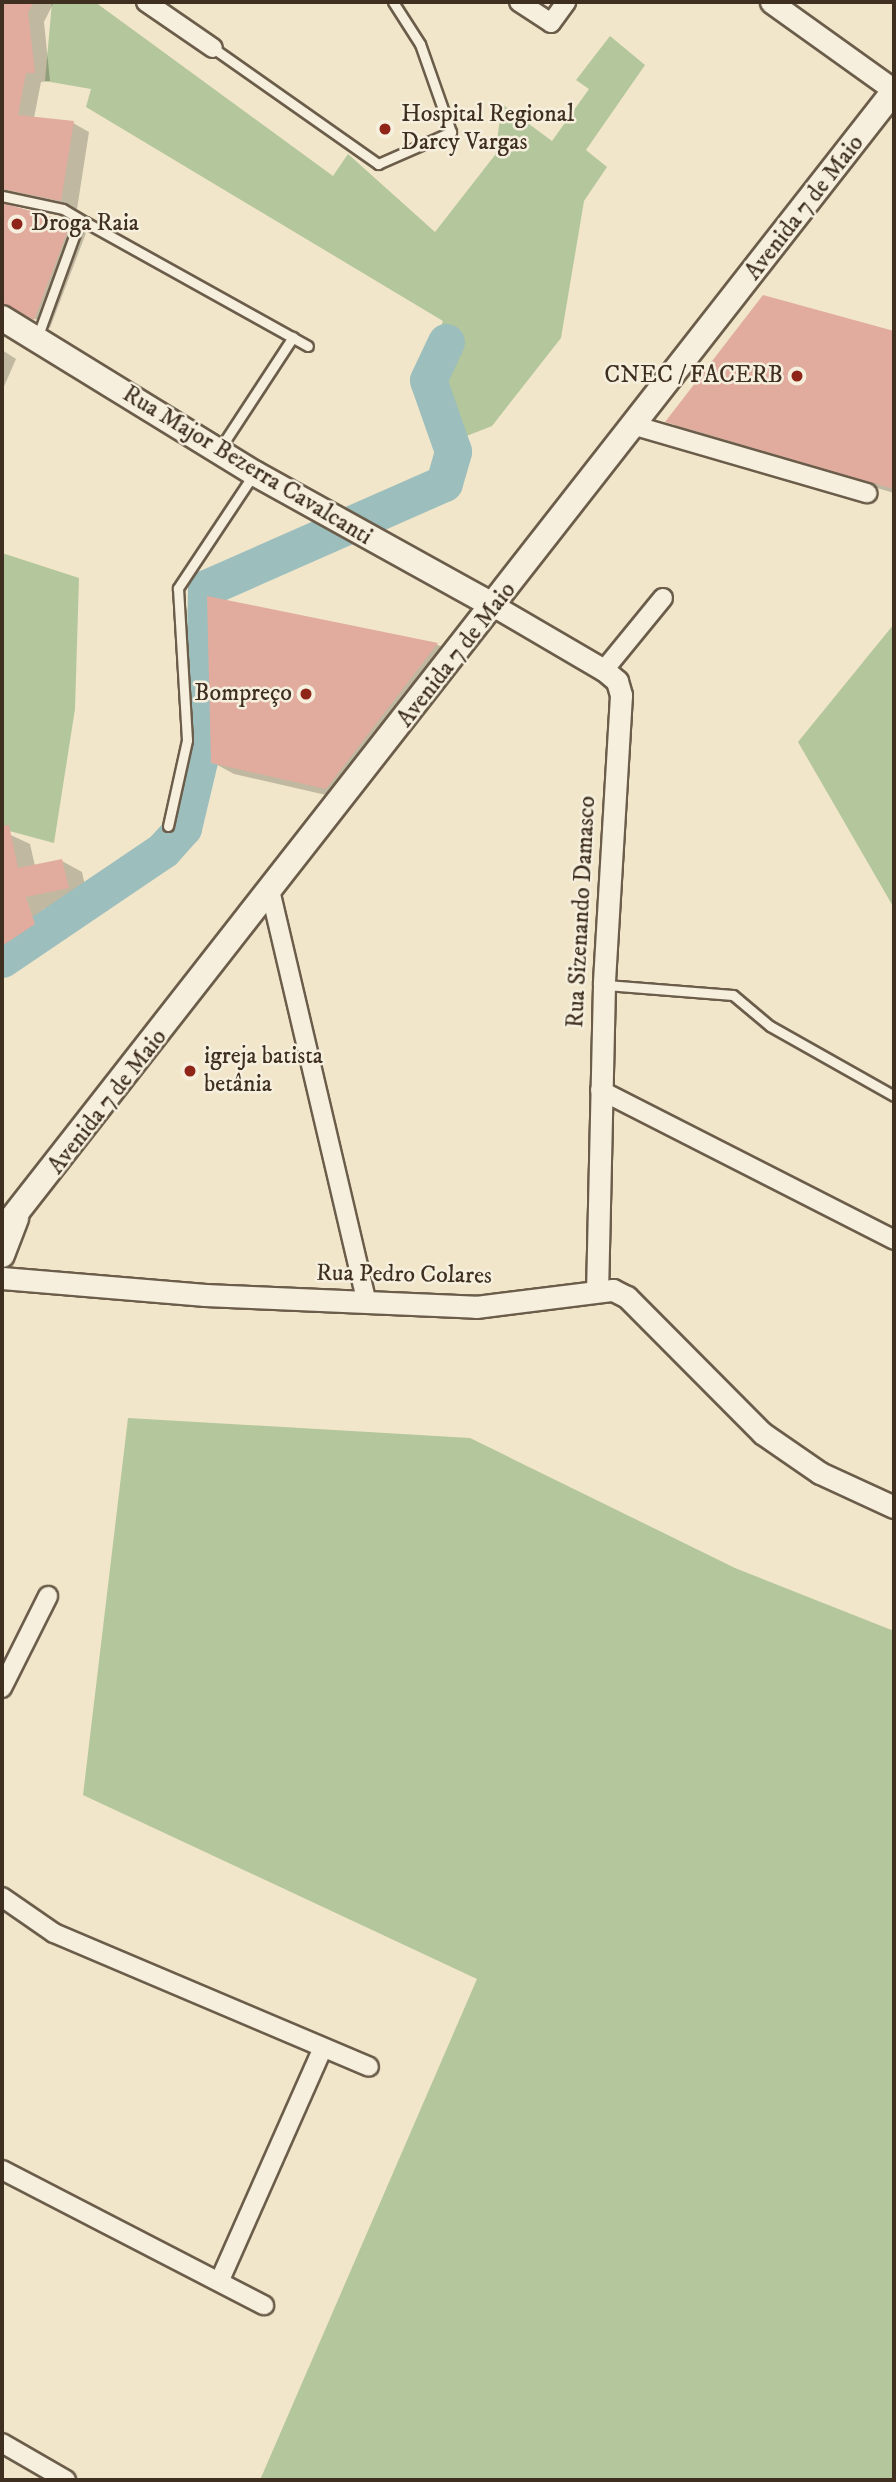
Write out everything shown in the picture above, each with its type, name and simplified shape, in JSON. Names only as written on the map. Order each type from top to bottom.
[{"type":"main road","name":"Avenida 7 de Maio","points":[[2,1255],[9,1224],[496,607],[894,90]]},
{"type":"main road","name":"Rua Major Bezerra Cavalcanti","points":[[2,318],[254,473],[496,607]]},
{"type":"street","points":[[146,2],[214,48]]},
{"type":"street","points":[[519,2],[551,23],[566,2]]},
{"type":"street","points":[[771,2],[894,90]]},
{"type":"street","points":[[636,426],[867,493]]},
{"type":"street","points":[[604,670],[663,598]]},
{"type":"street","name":"Rua Sizenando Damasco","points":[[496,607],[604,670],[617,681],[621,695],[604,985],[597,1288]]},
{"type":"street","points":[[270,890],[367,1303]]},
{"type":"street","points":[[600,1090],[894,1240]]},
{"type":"street","name":"Rua Pedro Colares","points":[[2,1278],[367,1303],[476,1307],[597,1288],[627,1297],[761,1433],[820,1473],[894,1507]]},
{"type":"street","points":[[2,1688],[48,1596]]},
{"type":"street","points":[[2,1897],[54,1933],[369,2067]]},
{"type":"street","points":[[220,2280],[323,2048]]},
{"type":"street","points":[[2,2170],[264,2305]]},
{"type":"street","points":[[2,2443],[66,2480]]},
{"type":"lane","points":[[214,48],[378,164],[451,132],[421,44],[393,2]]},
{"type":"lane","points":[[2,195],[63,209],[308,346]]},
{"type":"lane","points":[[37,339],[77,228],[85,222]]},
{"type":"lane","points":[[218,451],[293,337]]},
{"type":"lane","points":[[168,826],[187,740],[178,588],[254,473]]},
{"type":"lane","points":[[604,985],[733,995],[770,1026],[894,1096]]},
{"type":"green space","points":[[52,2],[95,2],[333,176],[348,154],[435,232],[495,155],[502,104],[552,141],[589,89],[576,80],[610,36],[645,65],[586,150],[607,167],[584,201],[561,338],[492,426],[441,446],[418,381],[443,321],[86,107],[91,89],[45,81]]},
{"type":"green space","points":[[2,553],[79,578],[75,709],[54,843],[2,829]]},
{"type":"green space","points":[[894,624],[894,908],[798,742]]},
{"type":"green space","points":[[128,1418],[470,1438],[735,1568],[894,1631],[894,2480],[260,2480],[477,1979],[83,1795]]},
{"type":"building","points":[[2,2],[34,2],[28,12],[35,73],[26,73],[18,115],[74,121],[61,201],[2,189]]},
{"type":"building","points":[[2,203],[71,222],[34,320],[2,302]]},
{"type":"building","name":"CNEC / FACERB","points":[[763,295],[894,331],[894,489],[665,422]]},
{"type":"building","name":"Bompreço","points":[[207,596],[438,643],[326,789],[211,763]]},
{"type":"building","points":[[9,825],[18,868],[62,859],[69,888],[26,897],[35,924],[2,946],[2,826]]},
{"type":"waterway","points":[[2,959],[163,850],[183,828],[203,744],[206,588],[444,483],[453,451],[428,380],[446,342]]},
{"type":"place","name":"Hospital Regional Darcy Vargas","points":[[385,129]]},
{"type":"place","name":"Droga Raia","points":[[17,224]]},
{"type":"place","name":"CNEC / FACERB","points":[[797,376]]},
{"type":"place","name":"Bompreço","points":[[306,694]]},
{"type":"place","name":"igreja batista betânia","points":[[190,1071]]}]
